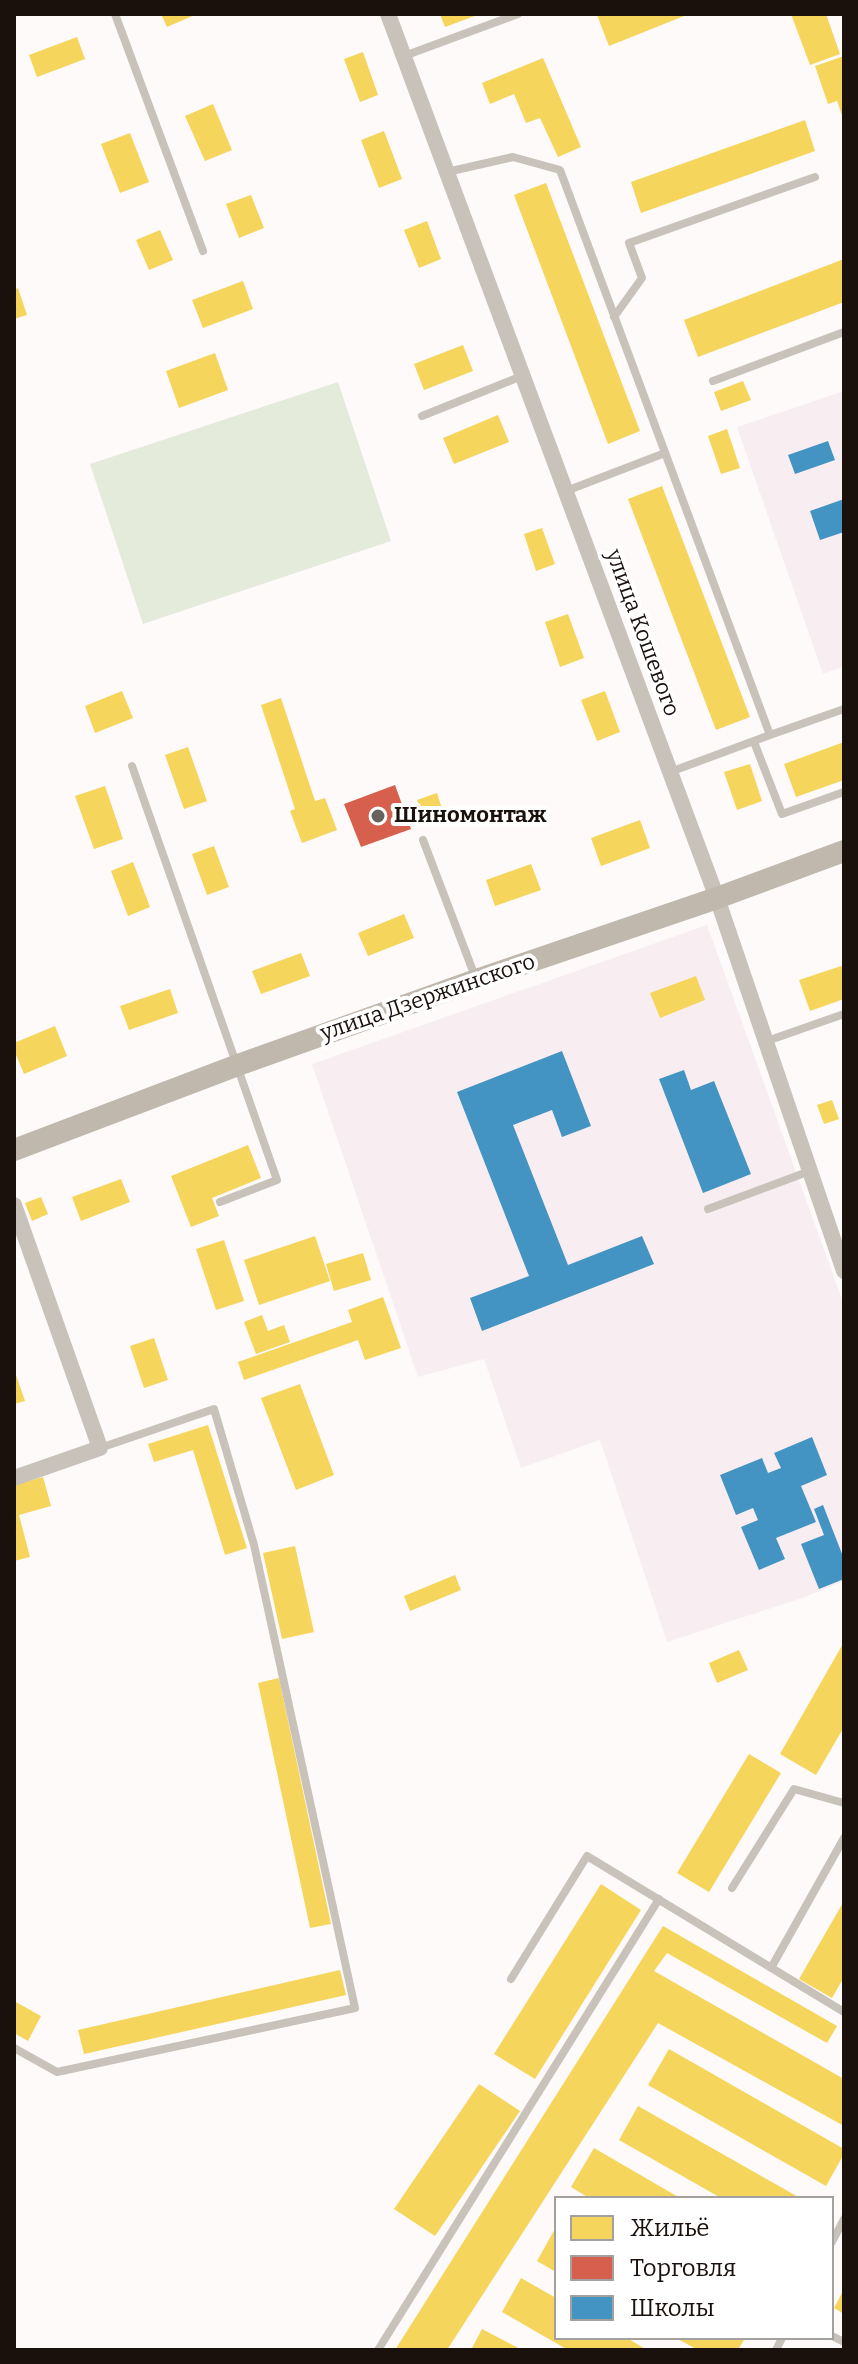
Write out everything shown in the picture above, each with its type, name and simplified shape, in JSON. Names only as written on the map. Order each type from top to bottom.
[{"type":"street","name":"улица Кошевого","points":[[388,14],[717,898],[844,1271]]},
{"type":"street","name":"улица Дзержинского","points":[[14,1150],[238,1065],[844,851]]},
{"type":"street","points":[[14,1205],[100,1448],[14,1478]]},
{"type":"lane","points":[[115,14],[203,251]]},
{"type":"lane","points":[[404,56],[518,14]]},
{"type":"lane","points":[[447,172],[513,157],[560,170],[770,735]]},
{"type":"lane","points":[[614,317],[642,278],[629,243],[815,177]]},
{"type":"lane","points":[[713,381],[844,332]]},
{"type":"lane","points":[[422,416],[523,376]]},
{"type":"lane","points":[[566,491],[665,453]]},
{"type":"lane","points":[[670,772],[844,709]]},
{"type":"lane","points":[[754,742],[782,814],[844,792]]},
{"type":"lane","points":[[132,766],[277,1180],[220,1202]]},
{"type":"lane","points":[[423,840],[476,980]]},
{"type":"lane","points":[[766,1042],[844,1014]]},
{"type":"lane","points":[[708,1209],[810,1171]]},
{"type":"lane","points":[[14,2048],[57,2072],[355,2008],[254,1545],[214,1409],[100,1448]]},
{"type":"lane","points":[[732,1888],[794,1789],[844,1803]]},
{"type":"lane","points":[[771,1968],[844,1838]]},
{"type":"lane","points":[[511,1979],[587,1856],[844,2012]]},
{"type":"lane","points":[[378,2350],[659,1899]]},
{"type":"lane","points":[[834,2238],[844,2219]]},
{"type":"shaded area","points":[[844,391],[844,666],[823,674],[737,427]]},
{"type":"shaded area","points":[[707,925],[844,1305],[844,1581],[805,1597],[667,1642],[600,1440],[521,1468],[484,1359],[418,1377],[312,1064]]},
{"type":"green space","points":[[338,382],[391,541],[143,624],[90,464]]},
{"type":"building: Жильё","points":[[161,14],[197,14],[167,27]]},
{"type":"building: Жильё","points":[[440,14],[480,14],[445,27]]},
{"type":"building: Жильё","points":[[689,14],[609,46],[597,15]]},
{"type":"building: Жильё","points":[[791,14],[826,14],[840,54],[810,65]]},
{"type":"building: Жильё","points":[[77,37],[85,59],[37,77],[29,55]]},
{"type":"building: Жильё","points":[[363,52],[378,95],[360,102],[344,59]]},
{"type":"building: Жильё","points":[[844,56],[844,121],[837,101],[828,104],[815,66]]},
{"type":"building: Жильё","points":[[543,58],[581,147],[558,157],[540,118],[526,123],[514,94],[490,104],[482,83]]},
{"type":"building: Жильё","points":[[213,104],[232,150],[205,161],[185,116]]},
{"type":"building: Жильё","points":[[805,120],[815,151],[641,213],[631,182]]},
{"type":"building: Жильё","points":[[384,131],[402,179],[379,188],[361,140]]},
{"type":"building: Жильё","points":[[130,133],[149,182],[120,193],[101,144]]},
{"type":"building: Жильё","points":[[546,183],[640,431],[608,444],[514,195]]},
{"type":"building: Жильё","points":[[251,195],[264,228],[239,238],[226,204]]},
{"type":"building: Жильё","points":[[427,221],[441,259],[419,268],[404,230]]},
{"type":"building: Жильё","points":[[160,230],[173,260],[149,270],[136,240]]},
{"type":"building: Жильё","points":[[844,259],[844,302],[698,357],[684,320]]},
{"type":"building: Жильё","points":[[243,281],[253,309],[203,328],[192,300]]},
{"type":"building: Жильё","points":[[18,288],[27,315],[14,319],[14,290]]},
{"type":"building: Жильё","points":[[463,345],[473,371],[424,390],[414,364]]},
{"type":"building: Жильё","points":[[215,353],[228,390],[179,408],[166,371]]},
{"type":"building: Жильё","points":[[743,381],[751,400],[721,411],[714,392]]},
{"type":"building: Жильё","points":[[498,415],[509,442],[454,464],[443,438]]},
{"type":"building: Жильё","points":[[727,429],[740,468],[721,474],[708,436]]},
{"type":"building: Жильё","points":[[662,486],[750,717],[716,730],[628,499]]},
{"type":"building: Жильё","points":[[542,528],[555,564],[536,571],[524,534]]},
{"type":"building: Жильё","points":[[568,614],[584,658],[560,667],[545,622]]},
{"type":"building: Жильё","points":[[122,691],[133,718],[95,733],[85,706]]},
{"type":"building: Жильё","points":[[605,691],[620,732],[597,741],[581,700]]},
{"type":"building: Жильё","points":[[281,698],[315,801],[325,798],[337,830],[302,843],[290,811],[295,809],[261,705]]},
{"type":"building: Жильё","points":[[844,742],[844,780],[796,797],[784,764]]},
{"type":"building: Жильё","points":[[188,747],[207,801],[184,809],[165,755]]},
{"type":"building: Жильё","points":[[750,764],[762,801],[737,810],[724,772]]},
{"type":"building: Жильё","points":[[105,786],[123,839],[94,849],[75,796]]},
{"type":"building: Жильё","points":[[437,793],[443,812],[424,818],[417,800]]},
{"type":"building: Жильё","points":[[640,820],[650,848],[601,866],[591,838]]},
{"type":"building: Жильё","points":[[214,846],[229,887],[207,895],[192,854]]},
{"type":"building: Жильё","points":[[133,862],[150,907],[128,916],[111,871]]},
{"type":"building: Жильё","points":[[531,864],[541,890],[495,906],[486,880]]},
{"type":"building: Жильё","points":[[404,914],[414,938],[368,956],[358,933]]},
{"type":"building: Жильё","points":[[301,953],[310,976],[261,994],[252,971]]},
{"type":"building: Жильё","points":[[844,965],[844,999],[810,1011],[799,980]]},
{"type":"building: Жильё","points":[[696,976],[705,1000],[660,1018],[650,993]]},
{"type":"building: Жильё","points":[[170,989],[178,1013],[129,1030],[120,1006]]},
{"type":"building: Жильё","points":[[55,1026],[67,1056],[24,1074],[14,1043]]},
{"type":"building: Жильё","points":[[832,1100],[839,1119],[824,1124],[817,1105]]},
{"type":"building: Жильё","points":[[248,1145],[261,1178],[212,1198],[219,1216],[191,1227],[171,1176]]},
{"type":"building: Жильё","points":[[121,1179],[130,1202],[81,1221],[72,1197]]},
{"type":"building: Жильё","points":[[41,1197],[48,1214],[32,1221],[25,1203]]},
{"type":"building: Жильё","points":[[315,1236],[330,1281],[259,1305],[244,1260]]},
{"type":"building: Жильё","points":[[224,1240],[244,1301],[216,1310],[196,1249]]},
{"type":"building: Жильё","points":[[363,1253],[371,1280],[334,1291],[326,1264]]},
{"type":"building: Жильё","points":[[383,1297],[401,1348],[365,1360],[358,1340],[244,1380],[238,1362],[352,1322],[348,1310]]},
{"type":"building: Жильё","points":[[262,1315],[268,1331],[284,1325],[290,1342],[256,1354],[244,1322]]},
{"type":"building: Жильё","points":[[154,1338],[168,1380],[144,1388],[130,1346]]},
{"type":"building: Жильё","points":[[14,1369],[25,1401],[14,1404]]},
{"type":"building: Жильё","points":[[300,1384],[334,1475],[296,1490],[261,1398]]},
{"type":"building: Жильё","points":[[208,1425],[247,1548],[225,1555],[193,1450],[154,1462],[148,1444]]},
{"type":"building: Жильё","points":[[43,1477],[51,1506],[19,1515],[30,1557],[14,1561],[14,1485]]},
{"type":"building: Жильё","points":[[295,1546],[314,1632],[282,1639],[263,1553]]},
{"type":"building: Жильё","points":[[455,1575],[461,1590],[410,1611],[404,1596]]},
{"type":"building: Жильё","points":[[844,1642],[844,1727],[816,1775],[780,1754]]},
{"type":"building: Жильё","points":[[739,1650],[748,1670],[717,1683],[709,1663]]},
{"type":"building: Жильё","points":[[279,1678],[331,1924],[310,1928],[258,1683]]},
{"type":"building: Жильё","points":[[749,1754],[781,1773],[709,1892],[677,1873]]},
{"type":"building: Жильё","points":[[601,1884],[641,1910],[535,2079],[494,2054]]},
{"type":"building: Жильё","points":[[844,1901],[844,1977],[832,1998],[799,1979]]},
{"type":"building: Жильё","points":[[663,1926],[837,2026],[827,2043],[667,1953],[654,1971],[844,2079],[844,2126],[658,2023],[447,2350],[395,2350]]},
{"type":"building: Жильё","points":[[340,1970],[346,1995],[84,2054],[78,2030]]},
{"type":"building: Жильё","points":[[14,2001],[41,2016],[28,2041],[14,2033]]},
{"type":"building: Жильё","points":[[669,2049],[844,2149],[826,2186],[648,2085]]},
{"type":"building: Жильё","points":[[479,2084],[520,2111],[435,2236],[394,2209]]},
{"type":"building: Жильё","points":[[638,2106],[796,2196],[717,2196],[619,2140]]},
{"type":"building: Жильё","points":[[594,2148],[677,2196],[586,2196],[571,2187]]},
{"type":"building: Жильё","points":[[554,2231],[554,2271],[537,2261]]},
{"type":"building: Жильё","points":[[521,2278],[554,2297],[554,2340],[630,2340],[647,2350],[568,2350],[502,2312]]},
{"type":"building: Жильё","points":[[844,2289],[844,2314],[834,2308]]},
{"type":"building: Жильё","points":[[482,2329],[522,2350],[471,2350]]},
{"type":"building: Жильё","points":[[680,2340],[744,2340],[738,2350],[698,2350]]},
{"type":"building: Торговля","name":"Шиномонтаж","points":[[395,785],[411,829],[361,847],[344,804]]},
{"type":"building: Школы","points":[[828,441],[835,460],[795,474],[788,455]]},
{"type":"building: Школы","points":[[844,499],[844,532],[820,540],[810,511]]},
{"type":"building: Школы","points":[[562,1051],[591,1126],[562,1137],[552,1110],[513,1125],[568,1265],[642,1236],[654,1264],[482,1331],[470,1298],[529,1276],[457,1092]]},
{"type":"building: Школы","points":[[684,1070],[691,1090],[714,1081],[751,1174],[703,1193],[659,1079]]},
{"type":"building: Школы","points":[[812,1437],[827,1475],[801,1486],[816,1522],[776,1538],[785,1559],[759,1570],[741,1527],[758,1520],[753,1508],[736,1515],[720,1475],[762,1458],[768,1473],[781,1468],[774,1453]]},
{"type":"building: Школы","points":[[823,1505],[844,1559],[844,1579],[819,1589],[801,1544],[824,1535],[814,1509]]},
{"type":"place","name":"Шиномонтаж","points":[[378,816]]}]
